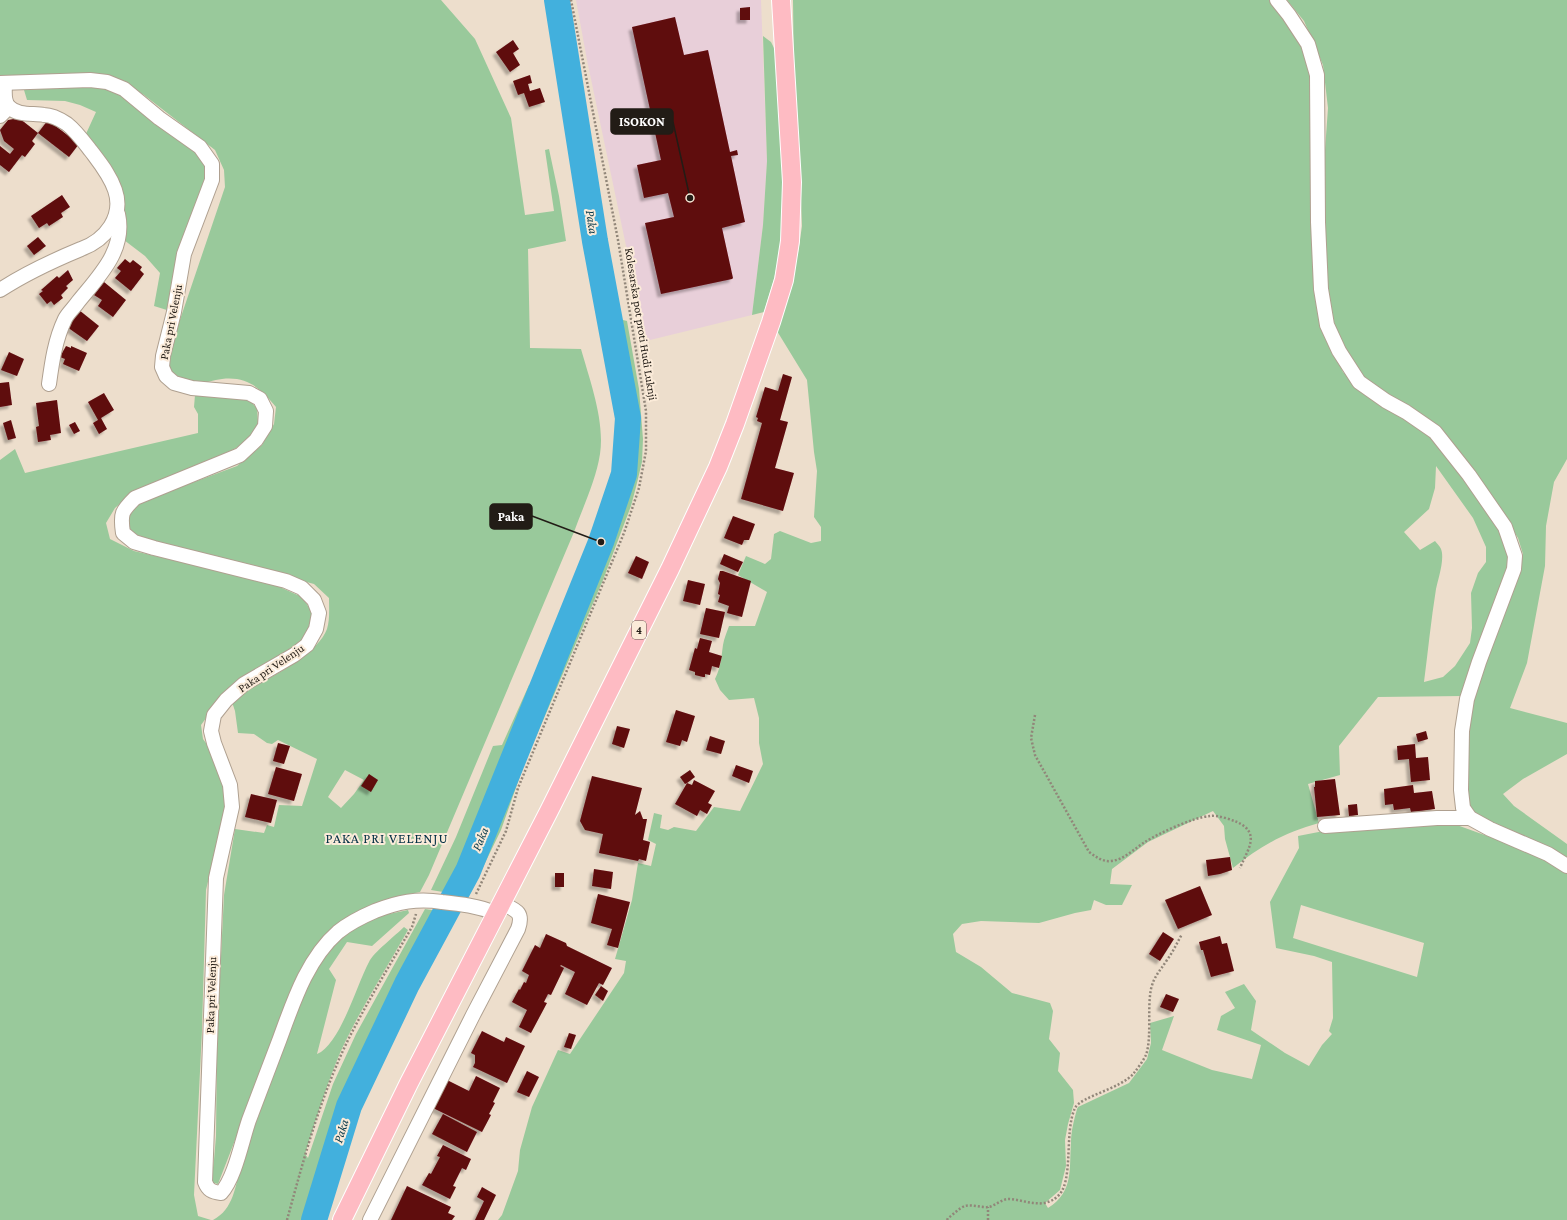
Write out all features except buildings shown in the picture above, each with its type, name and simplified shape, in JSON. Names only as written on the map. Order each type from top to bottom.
[{"type":"main road","name":"4","points":[[342,1220],[408,1083],[670,569],[712,480],[736,424],[784,280],[790,242],[792,182],[781,0]]},
{"type":"street","points":[[1277,0],[1308,44],[1317,75],[1318,222],[1321,289],[1327,325],[1339,351],[1360,382],[1386,401],[1406,412],[1435,432],[1453,453],[1505,527],[1515,556],[1514,569],[1467,698],[1462,731],[1460,790],[1463,808],[1470,818],[1490,829],[1548,854],[1567,866]]},
{"type":"street","name":"Paka pri Velenju","points":[[49,384],[53,354],[65,318],[108,264],[117,246],[120,228],[115,190],[103,166],[66,123],[46,115],[5,112],[5,98],[2,83],[90,80],[107,82],[124,89],[159,118],[200,147],[212,164],[212,180],[184,254],[174,312],[162,356],[162,367],[166,376],[174,383],[192,388],[249,393],[260,399],[266,411],[265,426],[256,440],[240,455],[135,498],[124,508],[121,519],[123,533],[134,542],[154,548],[286,581],[302,588],[314,600],[319,613],[316,629],[307,645],[294,655],[244,684],[226,700],[214,714],[211,731],[230,785],[232,807],[216,878],[205,1182],[208,1189],[213,1192],[221,1193],[229,1182],[249,1120],[285,1025],[306,976],[318,954],[338,932],[357,919],[390,905],[404,901],[426,900],[471,906]]},
{"type":"street","name":"Paka pri Velenju","points":[[0,290],[20,277],[50,262],[84,248],[100,238],[113,225],[117,210]]},
{"type":"street","points":[[1325,826],[1430,818],[1470,818]]},
{"type":"street","points":[[370,1220],[518,929],[521,920],[519,913],[514,909],[471,906]]},
{"type":"path","name":"Kolesarska pot proti Hudi Luknji","points":[[471,906],[506,831],[518,788],[606,578],[639,488],[646,451],[646,411],[618,240],[571,0]]},
{"type":"path","points":[[1035,715],[1031,738],[1035,755],[1089,852],[1101,860],[1111,862],[1124,856],[1146,841],[1183,823],[1210,816],[1232,820],[1246,826],[1250,834],[1250,844],[1240,868]]},
{"type":"path","points":[[287,1220],[303,1162],[330,1083],[350,1036],[412,927]]},
{"type":"path","points":[[947,1219],[965,1206],[988,1207],[1007,1199],[1035,1204],[1049,1202],[1059,1195],[1067,1177],[1068,1140],[1074,1110],[1076,1106],[1088,1099],[1123,1084],[1133,1074],[1145,1056],[1148,1044],[1148,1019],[1151,989],[1156,973],[1167,961],[1182,934]]},
{"type":"path","points":[[988,1207],[988,1220]]},
{"type":"shaded area","points":[[576,0],[761,0],[767,161],[763,225],[752,315],[646,341],[587,60]]},
{"type":"green space","points":[[0,0],[441,0],[475,39],[511,118],[525,215],[554,211],[545,150],[549,149],[559,196],[566,241],[528,249],[530,348],[581,349],[599,415],[601,441],[600,454],[592,484],[574,532],[429,875],[420,892],[400,896],[339,924],[263,1068],[218,1184],[211,1182],[216,1136],[217,1038],[224,895],[235,829],[264,833],[267,825],[274,827],[279,805],[302,806],[317,759],[278,740],[272,744],[267,743],[254,734],[238,733],[235,711],[232,702],[237,696],[274,676],[312,649],[327,629],[329,618],[329,598],[314,584],[133,535],[123,528],[124,514],[143,501],[237,466],[262,445],[274,424],[276,407],[259,389],[253,385],[247,382],[231,379],[200,383],[187,382],[171,377],[166,361],[225,187],[224,170],[215,150],[144,95],[119,80],[0,79]],"holes":[[[345,770],[364,780],[341,808],[328,797]]]},
{"type":"green space","points":[[793,0],[1269,0],[1304,48],[1312,75],[1331,346],[1343,372],[1358,388],[1412,423],[1427,434],[1444,450],[1506,540],[1510,566],[1463,696],[1378,697],[1339,746],[1340,775],[1308,784],[1319,823],[1284,835],[1263,846],[1233,868],[1225,839],[1224,826],[1213,811],[1148,842],[1112,869],[1110,884],[1132,885],[1122,905],[1106,905],[1094,900],[1091,910],[1039,923],[981,921],[962,924],[953,934],[956,952],[981,967],[1012,993],[1050,1003],[1053,1011],[1049,1039],[1060,1053],[1058,1071],[1073,1090],[1074,1103],[1065,1140],[1066,1166],[1060,1190],[1045,1203],[1048,1208],[1062,1195],[1066,1187],[1070,1171],[1072,1130],[1078,1107],[1129,1083],[1147,1059],[1151,1043],[1150,1023],[1174,1016],[1162,1050],[1212,1070],[1252,1079],[1261,1045],[1217,1030],[1221,1016],[1235,1008],[1225,992],[1244,984],[1256,1001],[1251,1030],[1285,1053],[1309,1066],[1322,1045],[1332,1034],[1329,1031],[1333,1018],[1332,962],[1314,956],[1276,948],[1270,902],[1299,848],[1298,836],[1329,830],[1454,824],[1540,855],[1567,872],[1567,1220],[498,1220],[502,1215],[518,1171],[520,1150],[532,1107],[558,1050],[570,1054],[624,973],[626,961],[615,959],[632,900],[638,863],[651,866],[656,844],[648,840],[654,813],[662,815],[660,828],[668,830],[674,827],[696,831],[714,807],[740,811],[763,764],[759,743],[759,718],[754,698],[729,700],[720,690],[715,679],[720,666],[723,642],[729,626],[755,626],[767,592],[738,575],[746,556],[765,564],[771,559],[774,534],[780,531],[811,543],[821,541],[821,527],[814,517],[817,471],[807,380],[777,331],[798,253],[802,226],[794,81]],"holes":[[[1436,466],[1473,518],[1486,547],[1486,562],[1478,573],[1471,593],[1472,628],[1470,643],[1455,666],[1443,677],[1424,682],[1436,589],[1442,563],[1442,553],[1441,548],[1435,541],[1420,550],[1404,532],[1429,509],[1435,488]],[[1301,905],[1424,943],[1417,977],[1293,938]]]},
{"type":"green space","points":[[1287,0],[1567,0],[1567,459],[1554,482],[1546,526],[1545,566],[1527,663],[1510,708],[1567,723],[1567,754],[1523,779],[1503,794],[1514,806],[1567,844],[1567,862],[1475,816],[1467,804],[1466,724],[1475,689],[1523,554],[1518,538],[1477,475],[1360,376],[1346,357],[1331,313],[1325,268],[1324,164],[1328,108],[1323,65],[1304,21]]},
{"type":"green space","points":[[763,36],[771,42],[775,50],[782,149],[784,211],[782,240],[774,279],[764,312],[752,315],[763,225],[767,161]]},
{"type":"green space","points":[[97,86],[113,88],[196,150],[206,167],[206,186],[170,311],[154,306],[160,273],[145,256],[124,240],[126,218],[120,187],[85,136],[96,112],[80,105],[65,101],[27,100],[24,90]]},
{"type":"green space","points":[[619,319],[627,321],[639,389],[643,439],[642,462],[631,506],[603,580],[524,765],[501,830],[469,896],[460,895],[528,739],[588,594],[629,483],[634,433],[626,356]]},
{"type":"green space","points":[[195,395],[249,400],[257,408],[258,422],[252,439],[218,458],[132,493],[115,508],[106,523],[110,539],[134,551],[273,584],[302,597],[312,612],[312,626],[306,637],[294,649],[222,696],[201,725],[203,739],[214,754],[228,798],[206,890],[202,1030],[194,1195],[198,1216],[211,1220],[0,1220],[0,460],[15,449],[25,473],[198,433],[198,414],[194,407]]},
{"type":"green space","points":[[539,683],[516,741],[449,893],[431,890],[456,837],[493,746],[502,745],[529,685]]},
{"type":"green space","points":[[425,909],[439,911],[407,964],[360,1057],[307,1220],[213,1220],[225,1210],[233,1196],[241,1166],[269,1087],[301,1001],[313,973],[321,959],[337,941],[357,925],[378,916],[408,910],[409,913],[372,946],[347,942],[329,969],[336,980],[317,1054],[333,1039],[340,1027],[371,958],[404,927],[408,930],[347,1037],[326,1090],[305,1154],[308,1158],[333,1084],[356,1034]]},
{"type":"waterway","name":"Paka","points":[[314,1220],[349,1106],[407,984],[468,871],[601,542],[624,474],[628,418],[595,241],[557,0]]},
{"type":"place","name":"ISOKON","points":[[690,198]]},
{"type":"place","name":"Paka","points":[[601,542]]},
{"type":"district","name":"PAKA PRI VELENJU","points":[[387,838]]}]
